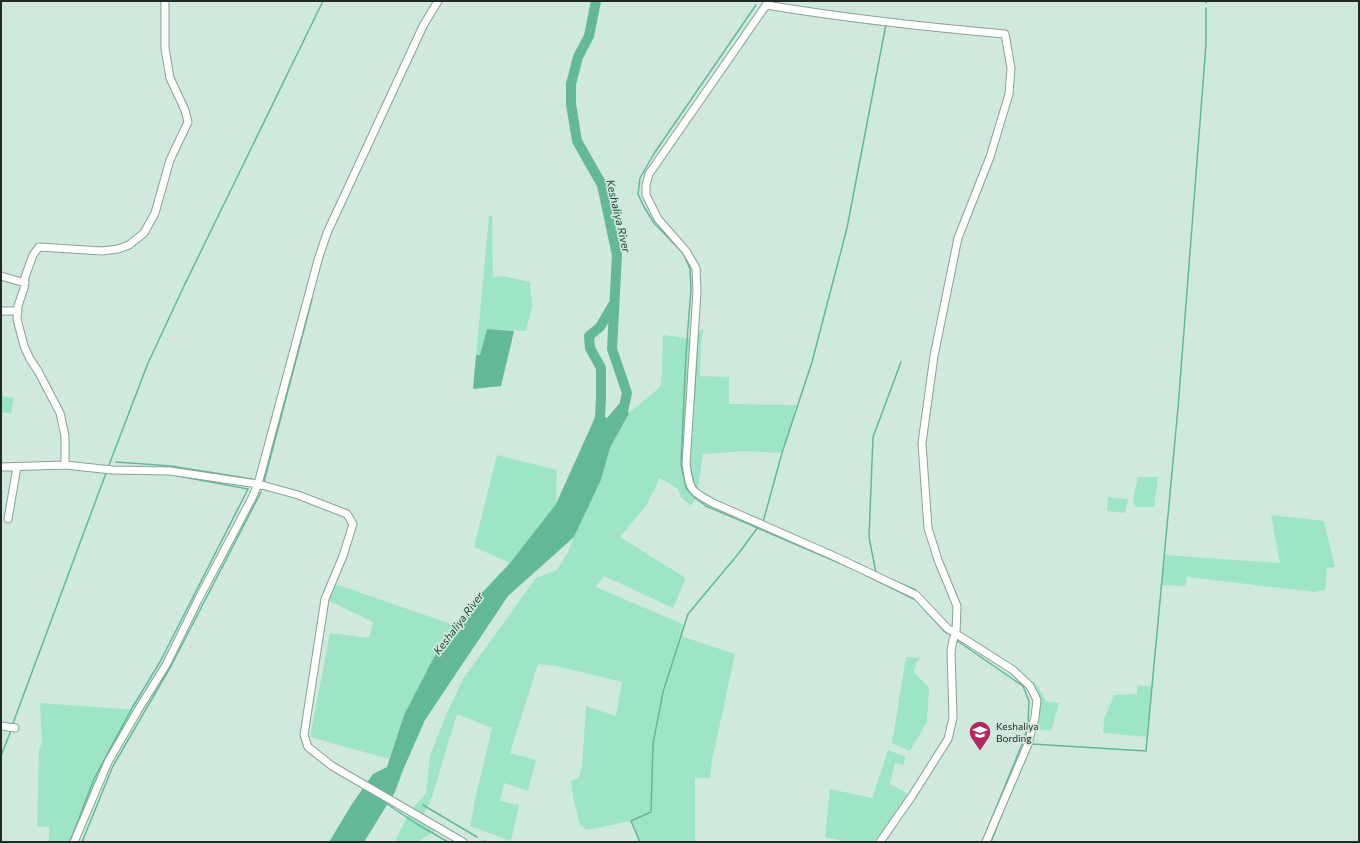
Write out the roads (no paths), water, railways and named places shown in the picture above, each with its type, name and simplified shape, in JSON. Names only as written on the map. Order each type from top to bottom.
[{"type":"street","points":[[65,465],[65,436],[60,413],[24,346],[17,319],[25,277],[33,255],[39,247],[102,251],[118,249],[129,245],[144,233],[155,213],[170,160],[188,122],[185,110],[170,78],[165,48],[165,1]]},
{"type":"street","points":[[74,842],[108,762],[166,665],[205,586],[252,498],[258,484],[318,260],[327,233],[423,26],[438,1]]},
{"type":"street","points":[[880,842],[912,796],[948,739],[953,718],[951,651],[954,636],[957,606],[938,560],[928,528],[922,443],[934,356],[958,238],[990,157],[1009,94],[1011,68],[1005,34],[910,25],[826,14],[767,3],[649,174],[646,185],[646,195],[658,219],[686,251],[696,268],[697,291],[686,464],[690,486],[697,494],[713,504],[838,558],[916,595],[954,636],[1013,670],[1030,686],[1037,700],[1035,717],[1028,744],[986,842]]},
{"type":"street","points":[[1,276],[25,283]]},
{"type":"street","points":[[1,310],[18,311]]},
{"type":"street","points":[[1,467],[65,465],[112,470],[170,470],[258,484],[298,495],[347,514],[353,524],[343,556],[325,599],[304,735],[308,747],[332,766],[463,842]]},
{"type":"street","points":[[8,519],[17,467]]},
{"type":"waterway","points":[[109,465],[148,363],[323,1]]},
{"type":"waterway","name":"Keshaliya River","points":[[596,1],[589,36],[578,57],[571,84],[571,104],[577,141],[602,185],[617,255],[612,349],[627,393],[622,416],[618,420]]},
{"type":"waterway","points":[[756,5],[655,152],[640,178],[638,194],[644,207],[654,223],[683,253],[690,269],[691,289],[686,354],[681,464],[686,488],[695,498],[706,506],[851,568]]},
{"type":"waterway","points":[[991,842],[1032,744],[1146,751],[1178,408],[1206,44],[1206,8]]},
{"type":"waterway","points":[[763,522],[782,453],[812,362],[847,228],[886,24]]},
{"type":"waterway","points":[[264,482],[312,299]]},
{"type":"waterway","name":"Keshaliya River","points":[[597,427],[600,417],[601,368],[590,348],[589,336],[600,327],[613,305]]},
{"type":"waterway","points":[[694,401],[698,334]]},
{"type":"waterway","points":[[876,573],[869,537],[873,437],[901,362]]},
{"type":"waterway","points":[[116,462],[171,466],[252,479]]},
{"type":"waterway","points":[[690,466],[694,484],[697,489]]},
{"type":"waterway","points":[[12,726],[106,473]]},
{"type":"waterway","points":[[70,842],[94,779],[132,708],[160,662],[248,489],[173,475]]},
{"type":"waterway","points":[[82,842],[113,766],[171,666],[261,492]]},
{"type":"waterway","points":[[640,842],[631,821],[651,812],[653,744],[663,692],[688,614],[739,553],[758,527]]},
{"type":"waterway","points":[[865,575],[916,600],[944,631],[952,636]]},
{"type":"waterway","points":[[890,579],[916,590]]},
{"type":"waterway","points":[[956,640],[1023,686],[1029,701],[1028,726],[1023,742],[982,842]]},
{"type":"waterway","points":[[1,756],[11,730]]},
{"type":"waterway","points":[[387,804],[448,842]]},
{"type":"waterway","points":[[423,805],[477,837]]},
{"type":"place","name":"Keshaliya Bording","points":[[980,752]]}]
